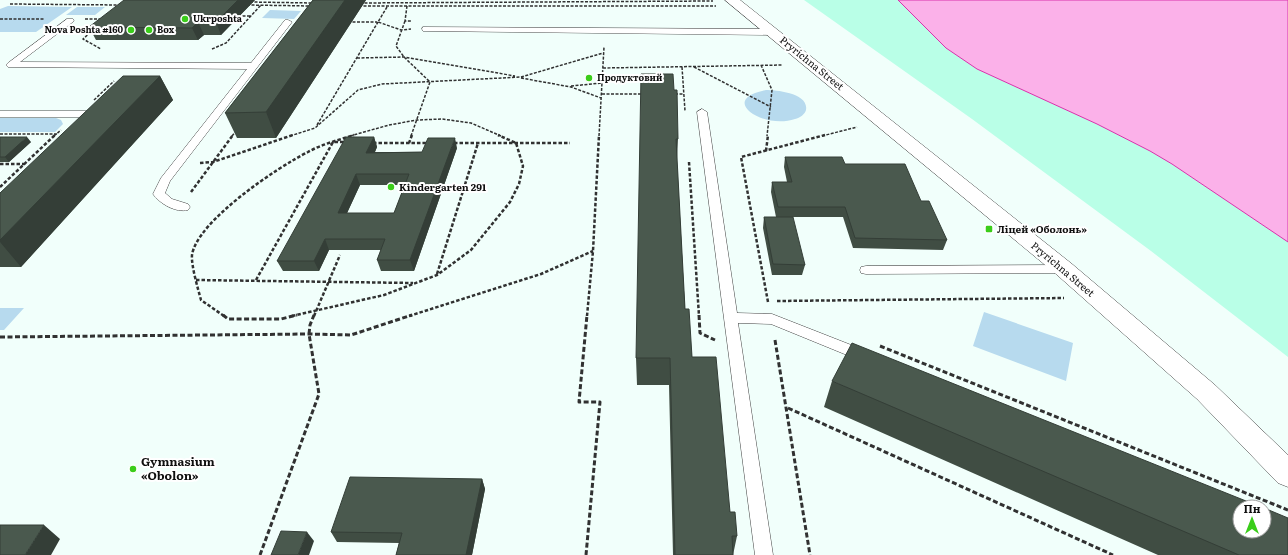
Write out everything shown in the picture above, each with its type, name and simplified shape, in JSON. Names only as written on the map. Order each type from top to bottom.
[{"type":"street","name":"Pryrichna Street","points":[[722,2],[773,32],[1064,269],[1206,392],[1288,474]]},
{"type":"lane","points":[[70,21],[11,65],[254,66]]},
{"type":"lane","points":[[182,206],[168,202],[159,194],[165,180],[288,22]]},
{"type":"lane","points":[[426,29],[773,32]]},
{"type":"lane","points":[[129,76],[135,65]]},
{"type":"lane","points":[[0,114],[92,108]]},
{"type":"lane","points":[[78,124],[92,108]]},
{"type":"lane","points":[[702,112],[764,555]]},
{"type":"lane","points":[[866,270],[1064,269]]},
{"type":"lane","points":[[731,318],[772,319],[874,360]]},
{"type":"path","points":[[408,4],[411,0]]},
{"type":"path","points":[[248,2],[320,3]]},
{"type":"path","points":[[360,3],[722,2]]},
{"type":"path","points":[[358,6],[722,2]]},
{"type":"path","points":[[10,4],[123,5],[117,10]]},
{"type":"path","points":[[245,5],[313,6]]},
{"type":"path","points":[[206,52],[226,44],[261,5]]},
{"type":"path","points":[[315,128],[388,6]]},
{"type":"path","points":[[236,16],[250,16]]},
{"type":"path","points":[[99,24],[105,19]]},
{"type":"path","points":[[405,21],[396,46],[404,57],[430,82]]},
{"type":"path","points":[[347,22],[378,22],[401,30],[426,29]]},
{"type":"path","points":[[83,39],[94,29]]},
{"type":"path","points":[[586,555],[600,402],[579,402],[593,251],[604,47]]},
{"type":"path","points":[[178,163],[213,162],[315,128],[358,90],[382,84],[521,77],[603,53]]},
{"type":"path","points":[[357,58],[404,57],[571,86],[602,96],[647,94]]},
{"type":"path","points":[[92,108],[135,65]]},
{"type":"path","points":[[603,68],[788,65]]},
{"type":"path","points":[[694,66],[771,107]]},
{"type":"path","points":[[761,66],[772,90],[766,151]]},
{"type":"path","points":[[682,67],[686,118]]},
{"type":"path","points":[[409,143],[430,82]]},
{"type":"path","points":[[571,86],[602,83]]},
{"type":"path","points":[[669,94],[684,94]]},
{"type":"path","points":[[442,119],[471,123],[516,143],[522,166],[519,184],[510,202],[471,250],[437,275],[384,295],[281,319],[228,319],[201,300],[192,256],[197,241],[217,217],[266,177],[309,151],[333,142],[390,125],[417,120],[442,119]]},
{"type":"path","points":[[810,555],[788,408],[741,158],[864,125]]},
{"type":"path","points":[[0,187],[66,126]]},
{"type":"path","points":[[182,206],[237,130]]},
{"type":"path","points":[[0,134],[57,134]]},
{"type":"path","points":[[333,142],[348,142]]},
{"type":"path","points":[[256,280],[333,142]]},
{"type":"path","points":[[371,143],[432,143]]},
{"type":"path","points":[[447,143],[570,143]]},
{"type":"path","points":[[437,275],[478,143]]},
{"type":"path","points":[[688,158],[700,333],[735,349]]},
{"type":"path","points":[[0,164],[25,164]]},
{"type":"path","points":[[0,337],[309,334],[351,335],[541,274],[593,251]]},
{"type":"path","points":[[260,555],[319,394],[309,334],[310,325],[340,256]]},
{"type":"path","points":[[196,280],[416,283]]},
{"type":"path","points":[[776,301],[1071,298]]},
{"type":"path","points":[[768,301],[783,307]]},
{"type":"path","points":[[878,345],[1288,510]]},
{"type":"path","points":[[788,408],[1113,555]]},
{"type":"shaded area","points":[[898,0],[1288,0],[1288,242],[1172,164],[1150,151],[1097,124],[977,69],[946,48]]},
{"type":"shaded area","points":[[8,6],[72,7],[36,32],[0,32],[0,9]]},
{"type":"shaded area","points":[[77,7],[105,7],[95,15],[66,15]]},
{"type":"shaded area","points":[[270,10],[301,11],[294,19],[262,18]]},
{"type":"shaded area","points":[[766,90],[784,92],[797,96],[806,104],[806,110],[799,118],[783,121],[759,117],[750,112],[745,106],[745,100],[752,94]]},
{"type":"shaded area","points":[[0,118],[56,118],[61,120],[63,124],[55,132],[0,132]]},
{"type":"shaded area","points":[[0,308],[24,308],[4,330],[0,330]]},
{"type":"shaded area","points":[[984,312],[1073,343],[1066,381],[973,346]]},
{"type":"sand","points":[[804,0],[898,0],[946,48],[977,69],[1097,124],[1150,151],[1172,164],[1288,242],[1288,357],[1151,251],[972,119]]},
{"type":"building","points":[[124,0],[238,0],[216,22],[198,22],[192,28],[89,27]]},
{"type":"building","points":[[313,0],[345,0],[266,112],[225,113]]},
{"type":"building","points":[[641,74],[673,74],[674,90],[677,90],[678,139],[676,139],[685,309],[689,309],[692,357],[716,357],[730,512],[735,512],[737,536],[732,536],[733,555],[675,555],[670,358],[636,358]]},
{"type":"building","points":[[123,76],[160,76],[0,240],[0,193]]},
{"type":"building","points":[[0,137],[27,137],[5,157],[0,157]]},
{"type":"building","points":[[346,137],[374,137],[366,153],[422,152],[428,138],[455,138],[410,260],[377,260],[385,239],[325,239],[314,261],[277,261]],"holes":[[[356,174],[409,174],[394,213],[338,213]]]},
{"type":"building","points":[[785,157],[842,157],[845,164],[905,164],[921,201],[929,201],[947,240],[855,238],[845,207],[778,207],[772,182],[792,182]]},
{"type":"building","points":[[764,217],[793,217],[805,265],[773,264]]},
{"type":"building","points":[[852,343],[1241,499],[1232,499],[1232,539],[1272,539],[1272,511],[1288,518],[1288,555],[1239,555],[832,381]]},
{"type":"building","points":[[350,477],[482,479],[466,555],[396,555],[402,533],[331,532]]},
{"type":"building","points":[[0,525],[44,525],[25,555],[0,555]]},
{"type":"building","points":[[281,531],[307,532],[298,555],[271,555]]},
{"type":"place","name":"Ukrposhta","points":[[185,19]]},
{"type":"place","name":"Nova Poshta #160","points":[[131,30]]},
{"type":"place","name":"Box","points":[[149,30]]},
{"type":"place","name":"Продуктовий","points":[[589,78]]},
{"type":"place","name":"Kindergarten 291","points":[[391,187]]},
{"type":"place","name":"Ліцей «Оболонь»","points":[[989,229]]},
{"type":"place","name":"Gymnasium «Obolon»","points":[[133,469]]}]
